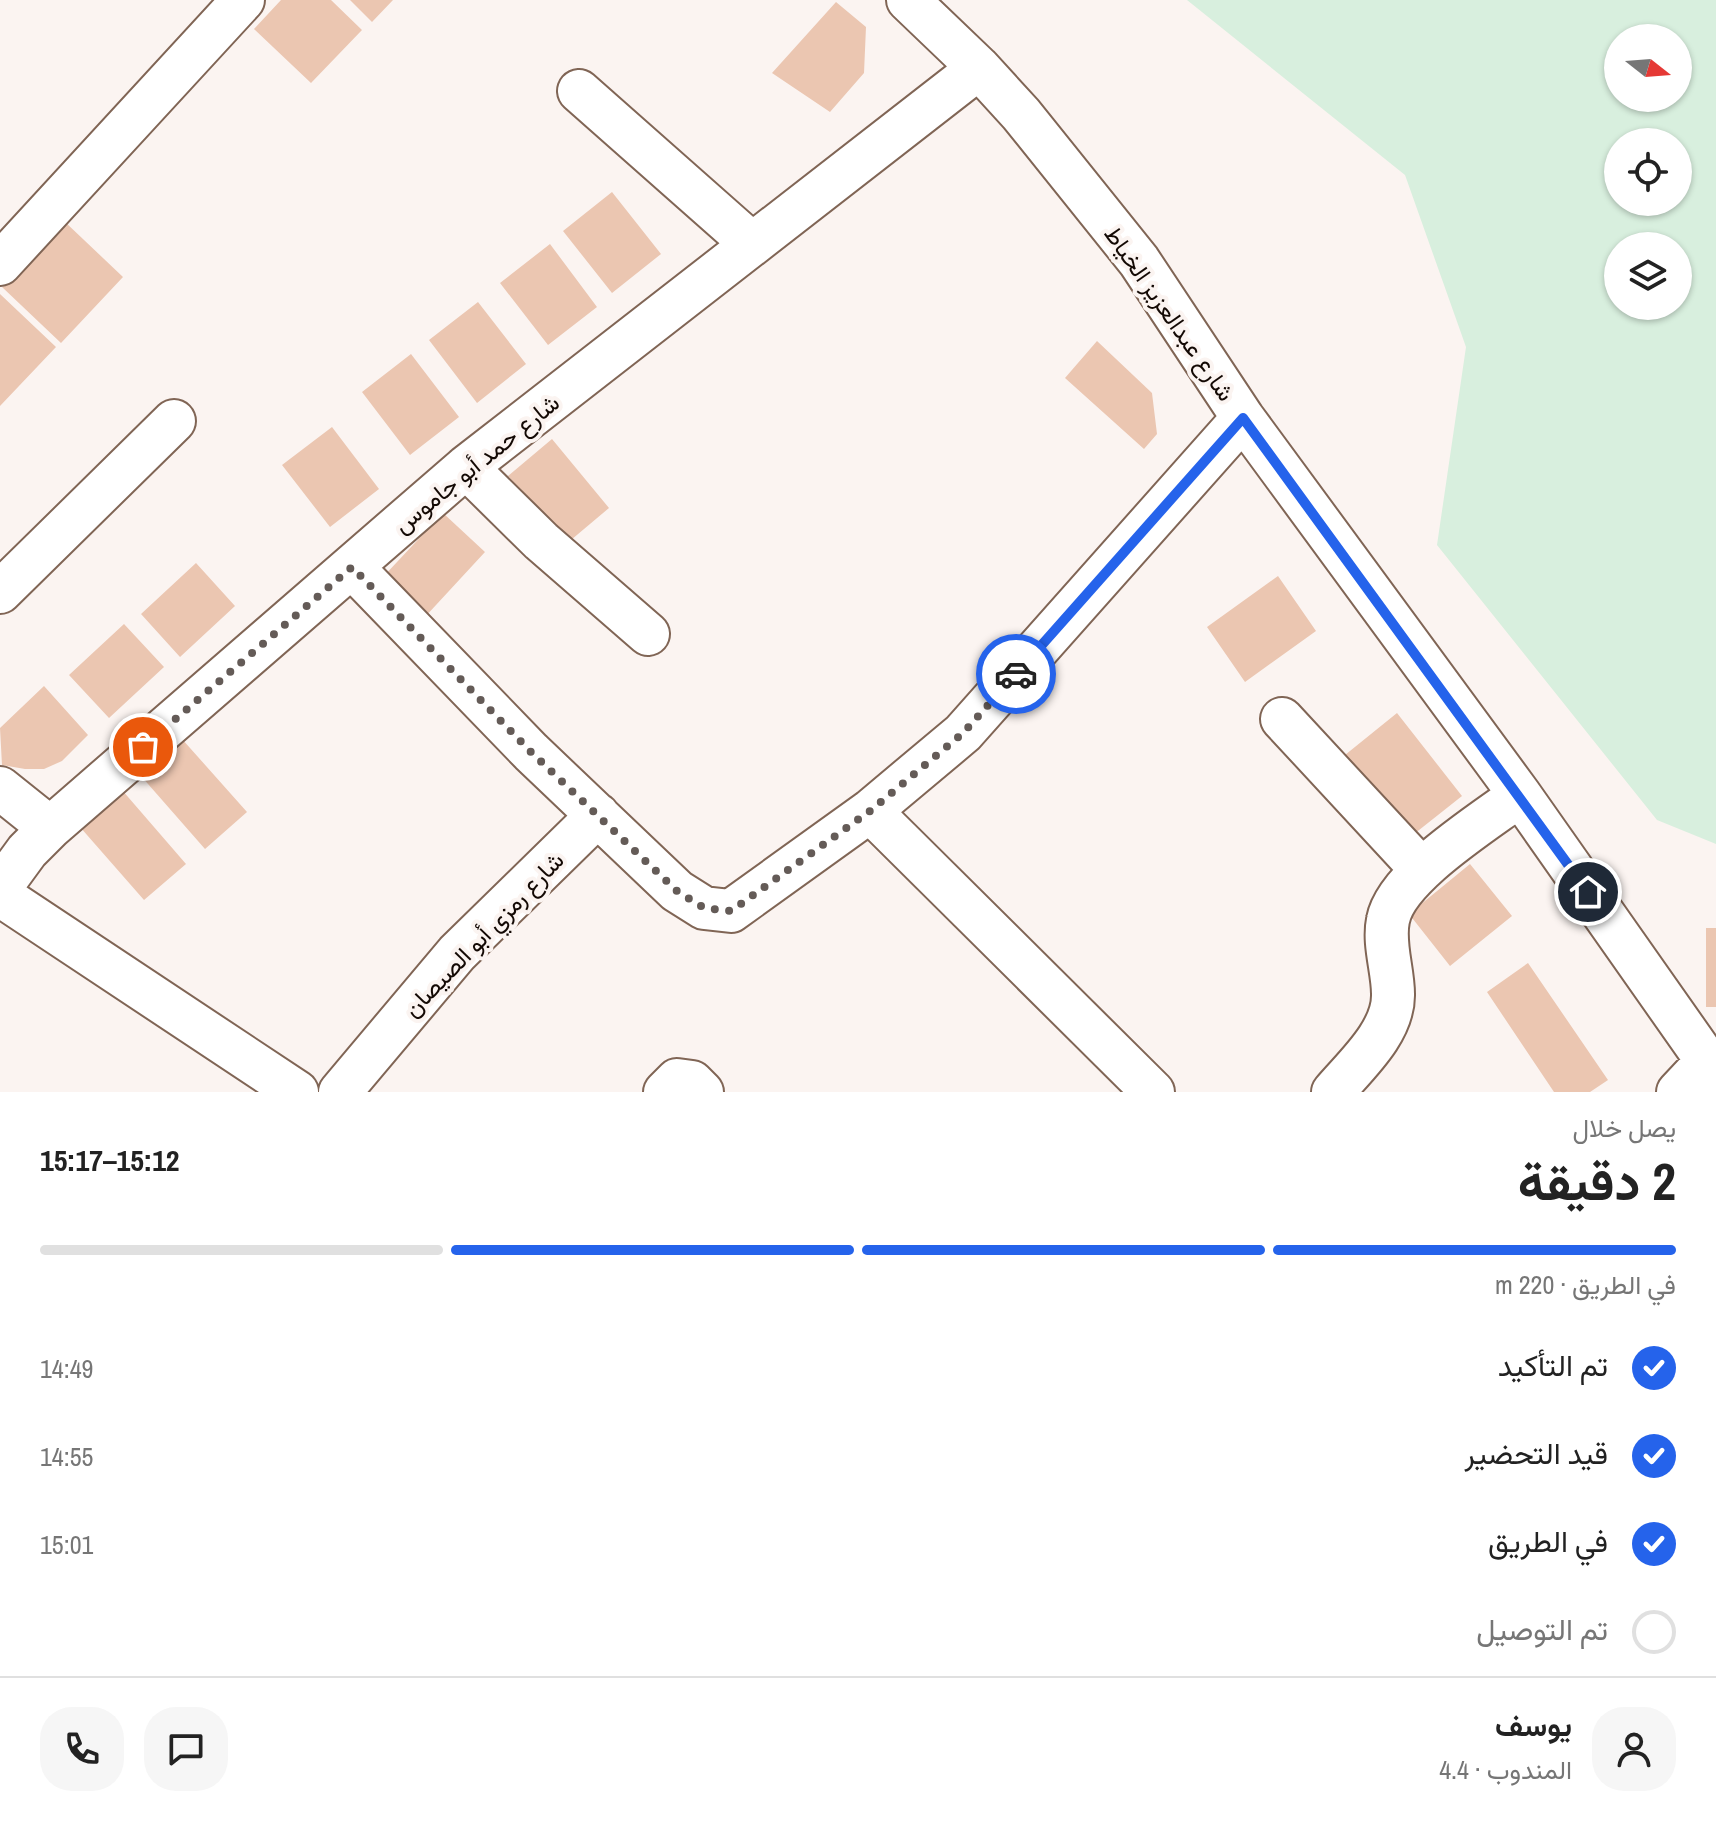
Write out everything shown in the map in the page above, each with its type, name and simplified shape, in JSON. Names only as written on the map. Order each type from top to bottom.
[{"type":"street","points":[[0,264],[243,0]]},
{"type":"street","name":"شارع عبدالعزيز الخياط","points":[[908,0],[979,68],[1021,114],[1139,261],[1243,418],[1520,795],[1711,1068]]},
{"type":"street","name":"شارع حمد أبو جاموس","points":[[0,888],[27,851],[50,828],[466,467],[979,68]]},
{"type":"street","points":[[579,91],[752,244]]},
{"type":"street","points":[[352,567],[531,752],[677,891],[704,908],[731,911],[870,811],[963,733],[1243,418]]},
{"type":"street","points":[[0,592],[174,421]]},
{"type":"street","points":[[466,467],[541,541],[648,634]]},
{"type":"street","points":[[1282,719],[1421,869]]},
{"type":"street","points":[[0,788],[50,828]]},
{"type":"street","points":[[1333,1092],[1371,1047],[1389,1017],[1394,997],[1388,920],[1399,896],[1421,869],[1520,795]]},
{"type":"street","points":[[870,811],[1153,1092]]},
{"type":"street","name":"شارع رمزي أبو الصيصان","points":[[340,1092],[457,953],[598,815]]},
{"type":"street","points":[[0,895],[297,1092]]},
{"type":"street","points":[[1678,1092],[1711,1068]]},
{"type":"street","points":[[665,1092],[677,1080],[692,1082],[702,1092]]},
{"type":"green space","points":[[1187,0],[1716,0],[1716,844],[1657,820],[1437,545],[1466,347],[1405,175]]},
{"type":"building","points":[[281,0],[331,0],[362,30],[311,83],[254,29]]},
{"type":"building","points":[[350,0],[393,0],[372,22]]},
{"type":"building","points":[[836,2],[866,27],[864,73],[830,112],[772,73]]},
{"type":"building","points":[[612,192],[661,254],[612,293],[563,231]]},
{"type":"building","points":[[64,221],[123,277],[61,343],[2,287]]},
{"type":"building","points":[[550,244],[597,307],[548,345],[500,283]]},
{"type":"building","points":[[0,294],[56,347],[0,406]]},
{"type":"building","points":[[478,302],[526,364],[477,403],[429,340]]},
{"type":"building","points":[[1097,341],[1152,393],[1157,434],[1144,449],[1065,378]]},
{"type":"building","points":[[411,354],[459,417],[410,455],[362,392]]},
{"type":"building","points":[[332,427],[379,489],[330,527],[282,465]]},
{"type":"building","points":[[552,439],[609,508],[565,545],[508,476]]},
{"type":"building","points":[[443,513],[485,552],[424,618],[382,578]]},
{"type":"building","points":[[196,563],[235,606],[180,657],[141,614]]},
{"type":"building","points":[[1278,576],[1316,631],[1245,682],[1207,627]]},
{"type":"building","points":[[124,624],[164,667],[109,718],[69,675]]},
{"type":"building","points":[[44,686],[88,735],[62,761],[44,769],[2,765],[0,728]]},
{"type":"building","points":[[1397,713],[1462,796],[1409,838],[1345,755]]},
{"type":"building","points":[[182,739],[247,812],[205,849],[141,776]]},
{"type":"building","points":[[122,790],[186,864],[144,900],[80,827]]},
{"type":"building","points":[[1470,864],[1512,916],[1450,966],[1409,914]]},
{"type":"building","points":[[1706,928],[1716,928],[1716,1007],[1706,1007]]},
{"type":"building","points":[[1528,963],[1608,1080],[1590,1092],[1554,1092],[1487,992]]},
{"type":"way so far","points":[[143,747],[352,567],[531,752],[677,891],[704,908],[731,911],[870,811],[963,733],[1016,674]]},
{"type":"route","points":[[1016,674],[1243,418],[1588,892]]}]
